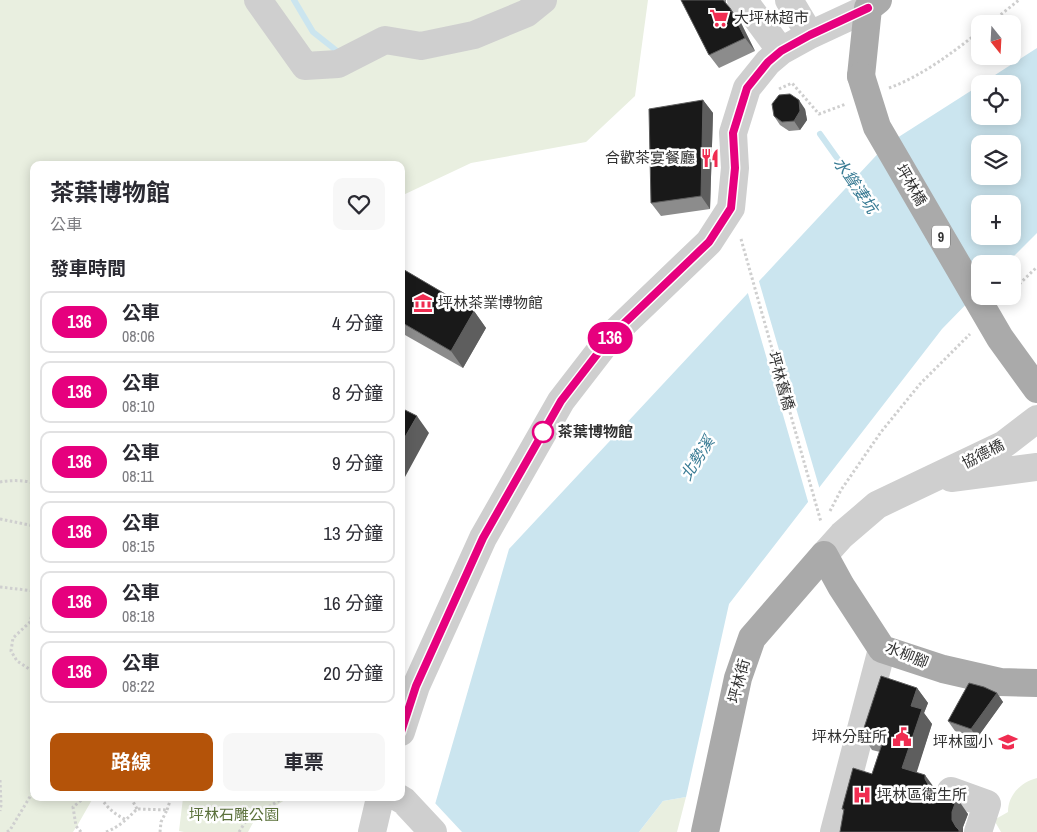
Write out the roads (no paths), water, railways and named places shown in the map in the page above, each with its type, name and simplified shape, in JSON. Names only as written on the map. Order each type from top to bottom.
[{"type":"main road","name":"坪林橋","points":[[873,4],[861,76],[877,128],[1000,338],[1037,389]]},
{"type":"main road","name":"水柳腳","points":[[824,555],[841,586],[882,648],[962,674],[1000,682],[1037,683]]},
{"type":"main road","name":"坪林街","points":[[705,832],[738,678],[752,638],[824,555]]},
{"type":"street","points":[[258,0],[305,66],[338,64],[385,40],[421,46],[474,35],[527,13],[543,0]]},
{"type":"street","points":[[741,0],[781,51]]},
{"type":"street","points":[[789,0],[810,35]]},
{"type":"street","points":[[405,720],[416,686],[483,538],[561,401],[612,335],[709,242],[731,208],[735,168],[733,133],[747,88],[768,62],[781,51],[873,4]]},
{"type":"street","name":"協德橋","points":[[824,555],[877,505],[1003,445],[1037,419]]},
{"type":"street","name":"協德橋","points":[[924,482],[1037,467]]},
{"type":"street","points":[[834,832],[882,648]]},
{"type":"street","points":[[951,791],[986,804],[978,832]]},
{"type":"street","points":[[372,832],[379,801]]},
{"type":"street","points":[[404,801],[433,832]]},
{"type":"water","name":"北勢溪","points":[[1037,48],[1037,233],[1015,255],[971,255],[971,299],[942,329],[729,604],[686,797],[663,801],[639,832],[427,832],[509,549],[886,145],[971,91],[971,125],[1021,125],[1021,75],[995,75],[1011,65],[1021,65],[1021,58]]},
{"type":"waterway","name":"水聳淒坑","points":[[294,0],[313,32],[342,55]]},
{"type":"waterway","name":"水聳淒坑","points":[[820,134],[857,186]]},
{"type":"place","name":"大坪林超市","points":[[719,18]]},
{"type":"place","name":"合歡茶宴餐廳","points":[[710,158]]},
{"type":"place","name":"坪林茶業博物館","points":[[423,303]]},
{"type":"place","name":"茶葉博物館","points":[[543,432]]},
{"type":"place","name":"坪林分駐所","points":[[902,737]]},
{"type":"place","name":"坪林國小","points":[[1008,742]]},
{"type":"place","name":"坪林區衛生所","points":[[862,795]]},
{"type":"park label","name":"坪林石雕公園","points":[[234,815]]}]
